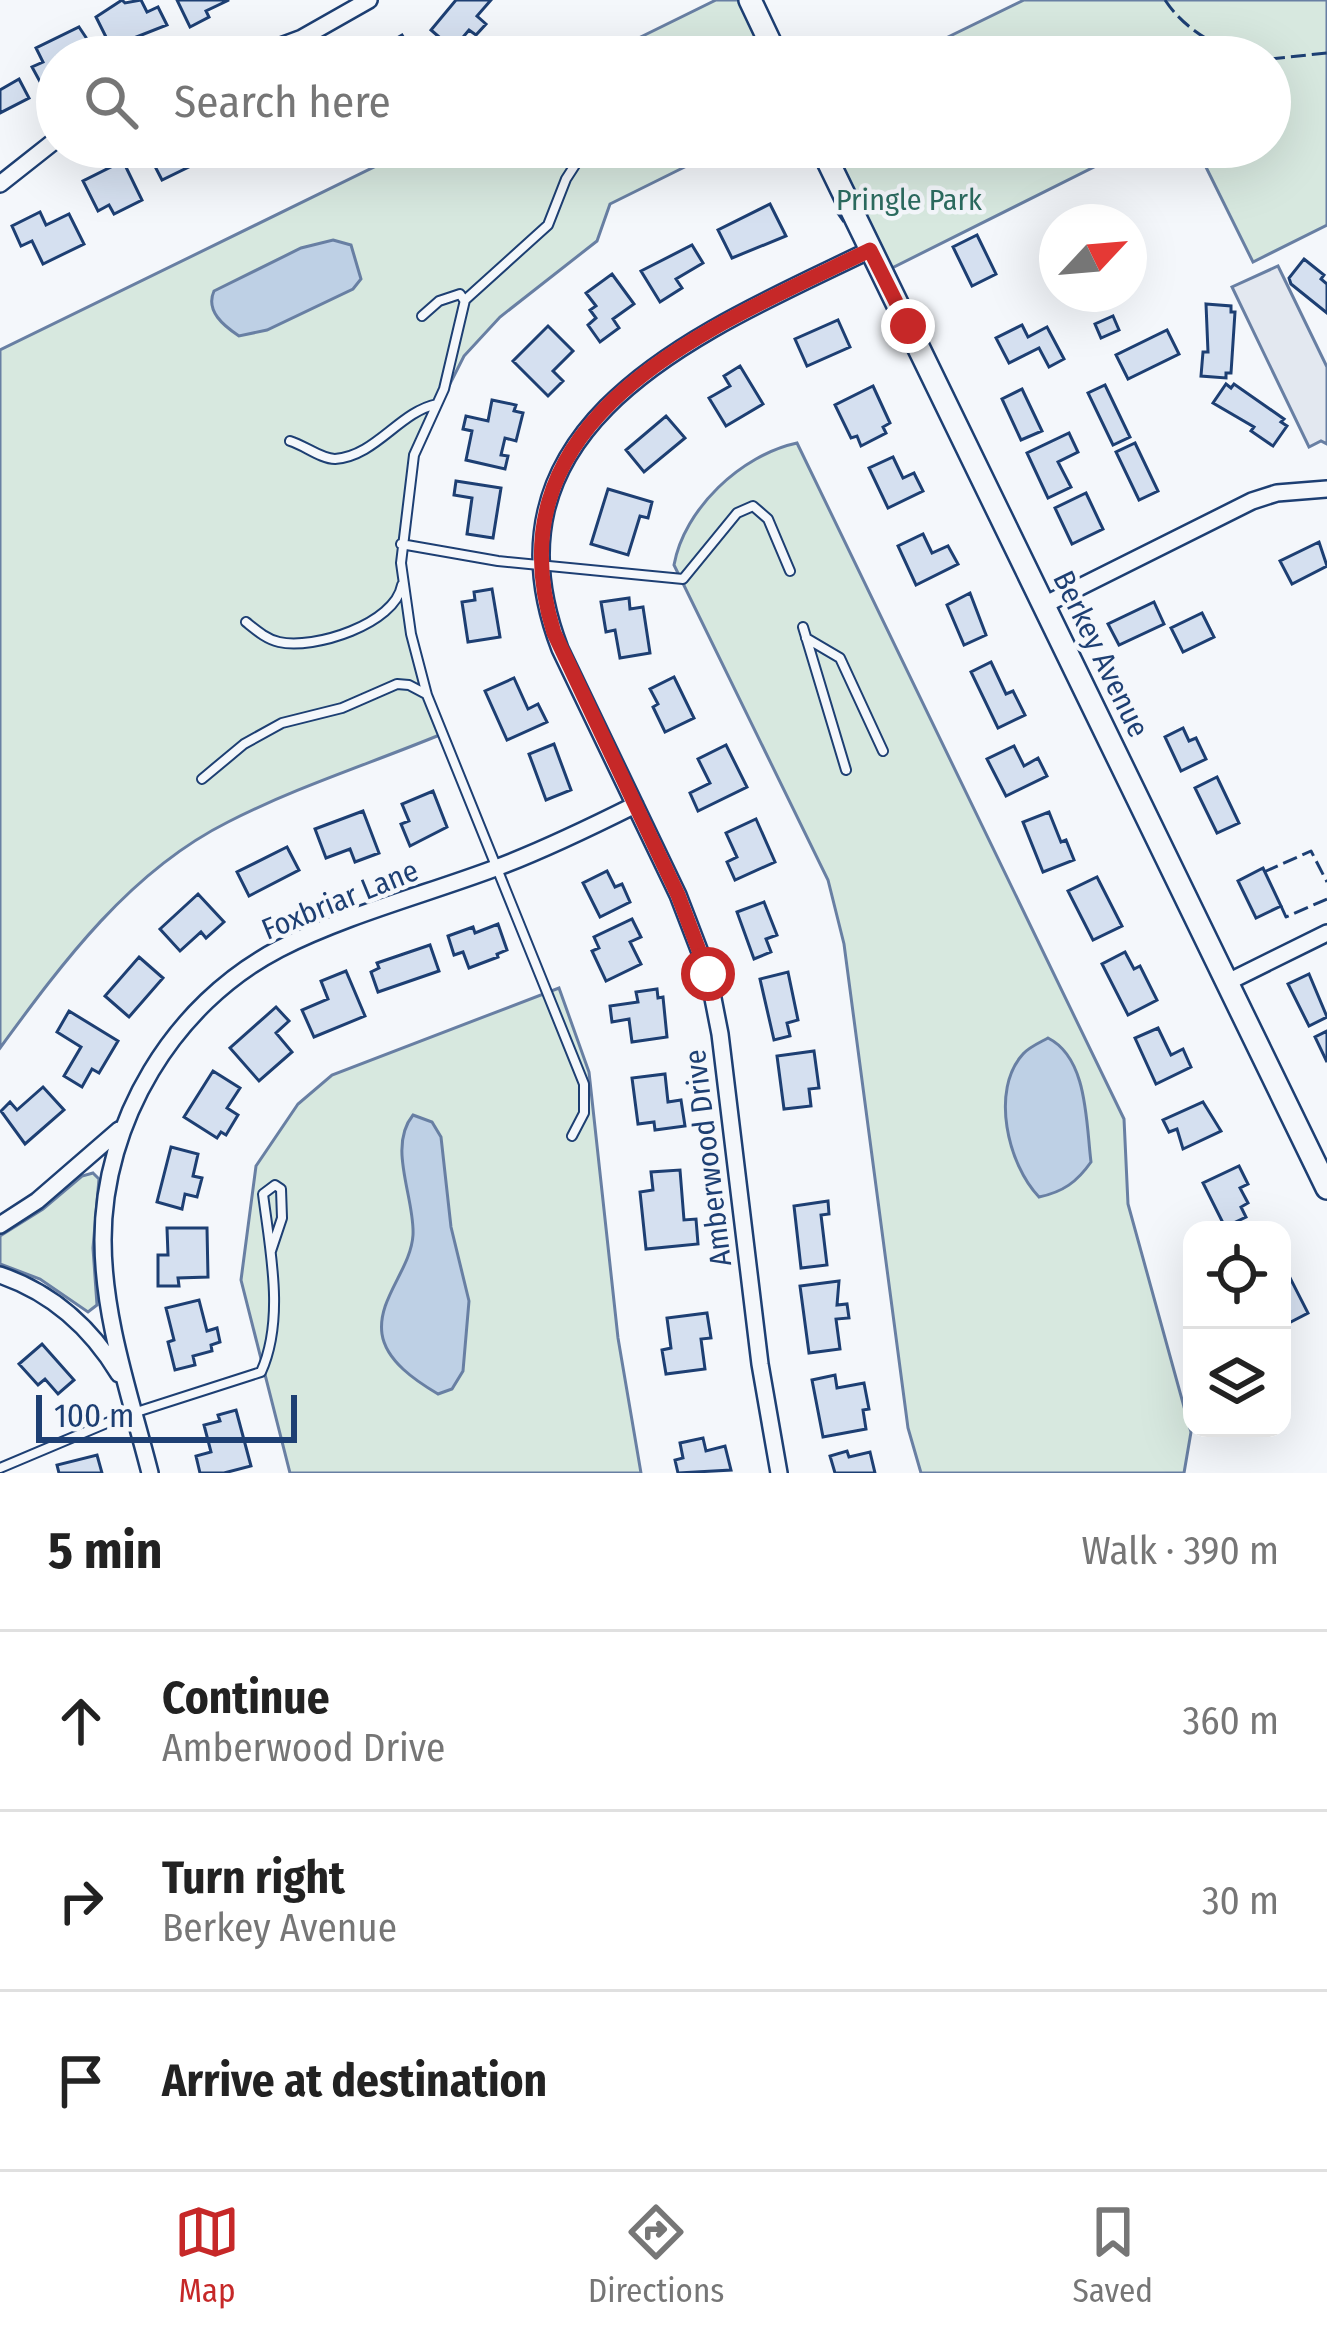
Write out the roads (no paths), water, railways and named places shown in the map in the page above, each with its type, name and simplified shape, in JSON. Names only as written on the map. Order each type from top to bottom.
[{"type":"street","points":[[306,36],[369,0]]},
{"type":"street","points":[[750,0],[767,36]]},
{"type":"street","points":[[0,184],[36,156]]},
{"type":"street","name":"Berkey Avenue","points":[[830,168],[1327,1188]]},
{"type":"street","name":"Amberwood Drive","points":[[779,1473],[760,1364],[715,1004],[693,931],[554,633],[543,564],[546,512],[575,440],[600,410],[700,335],[870,250]]},
{"type":"street","points":[[1044,605],[1252,501],[1277,493],[1327,488]]},
{"type":"street","name":"Foxbriar Lane","points":[[150,1473],[112,1318],[103,1239],[121,1128],[170,1043],[203,1005],[245,971],[301,939],[499,867],[635,805]]},
{"type":"street","points":[[1228,982],[1327,933]]},
{"type":"street","points":[[0,1225],[80,1167],[121,1128]]},
{"type":"street","points":[[0,1275],[35,1291],[82,1324],[101,1344],[130,1390]]},
{"type":"lane","points":[[572,1136],[584,1113],[584,1084],[427,695],[411,634],[401,544],[414,455],[453,358],[465,300],[548,225],[573,168]]},
{"type":"lane","points":[[422,316],[452,295],[460,294],[465,300]]},
{"type":"lane","points":[[290,441],[332,459],[341,457],[378,440],[419,408],[437,404]]},
{"type":"lane","points":[[401,544],[498,561],[682,579],[737,513],[752,506],[768,519],[790,571]]},
{"type":"lane","points":[[246,622],[276,642],[328,637],[381,616],[400,593],[403,576]]},
{"type":"lane","points":[[803,626],[846,770]]},
{"type":"lane","points":[[806,638],[840,658],[883,751]]},
{"type":"lane","points":[[202,779],[244,744],[282,722],[342,708],[397,684],[427,695]]},
{"type":"lane","points":[[0,1468],[135,1412],[262,1372],[270,1334],[271,1251],[263,1194],[275,1185],[284,1201],[271,1251]]},
{"type":"water","points":[[333,240],[351,245],[361,279],[353,289],[267,330],[239,336],[218,317],[212,305],[214,291],[301,248]]},
{"type":"water","points":[[1048,1038],[1061,1047],[1078,1076],[1091,1162],[1069,1185],[1039,1197],[1019,1166],[1005,1107],[1013,1069],[1026,1051]]},
{"type":"water","points":[[413,1115],[432,1122],[441,1137],[451,1227],[469,1301],[463,1371],[452,1389],[438,1394],[396,1361],[382,1334],[384,1309],[413,1235],[402,1142]]},
{"type":"park label","name":"Pringle Park","points":[[909,200]]}]
